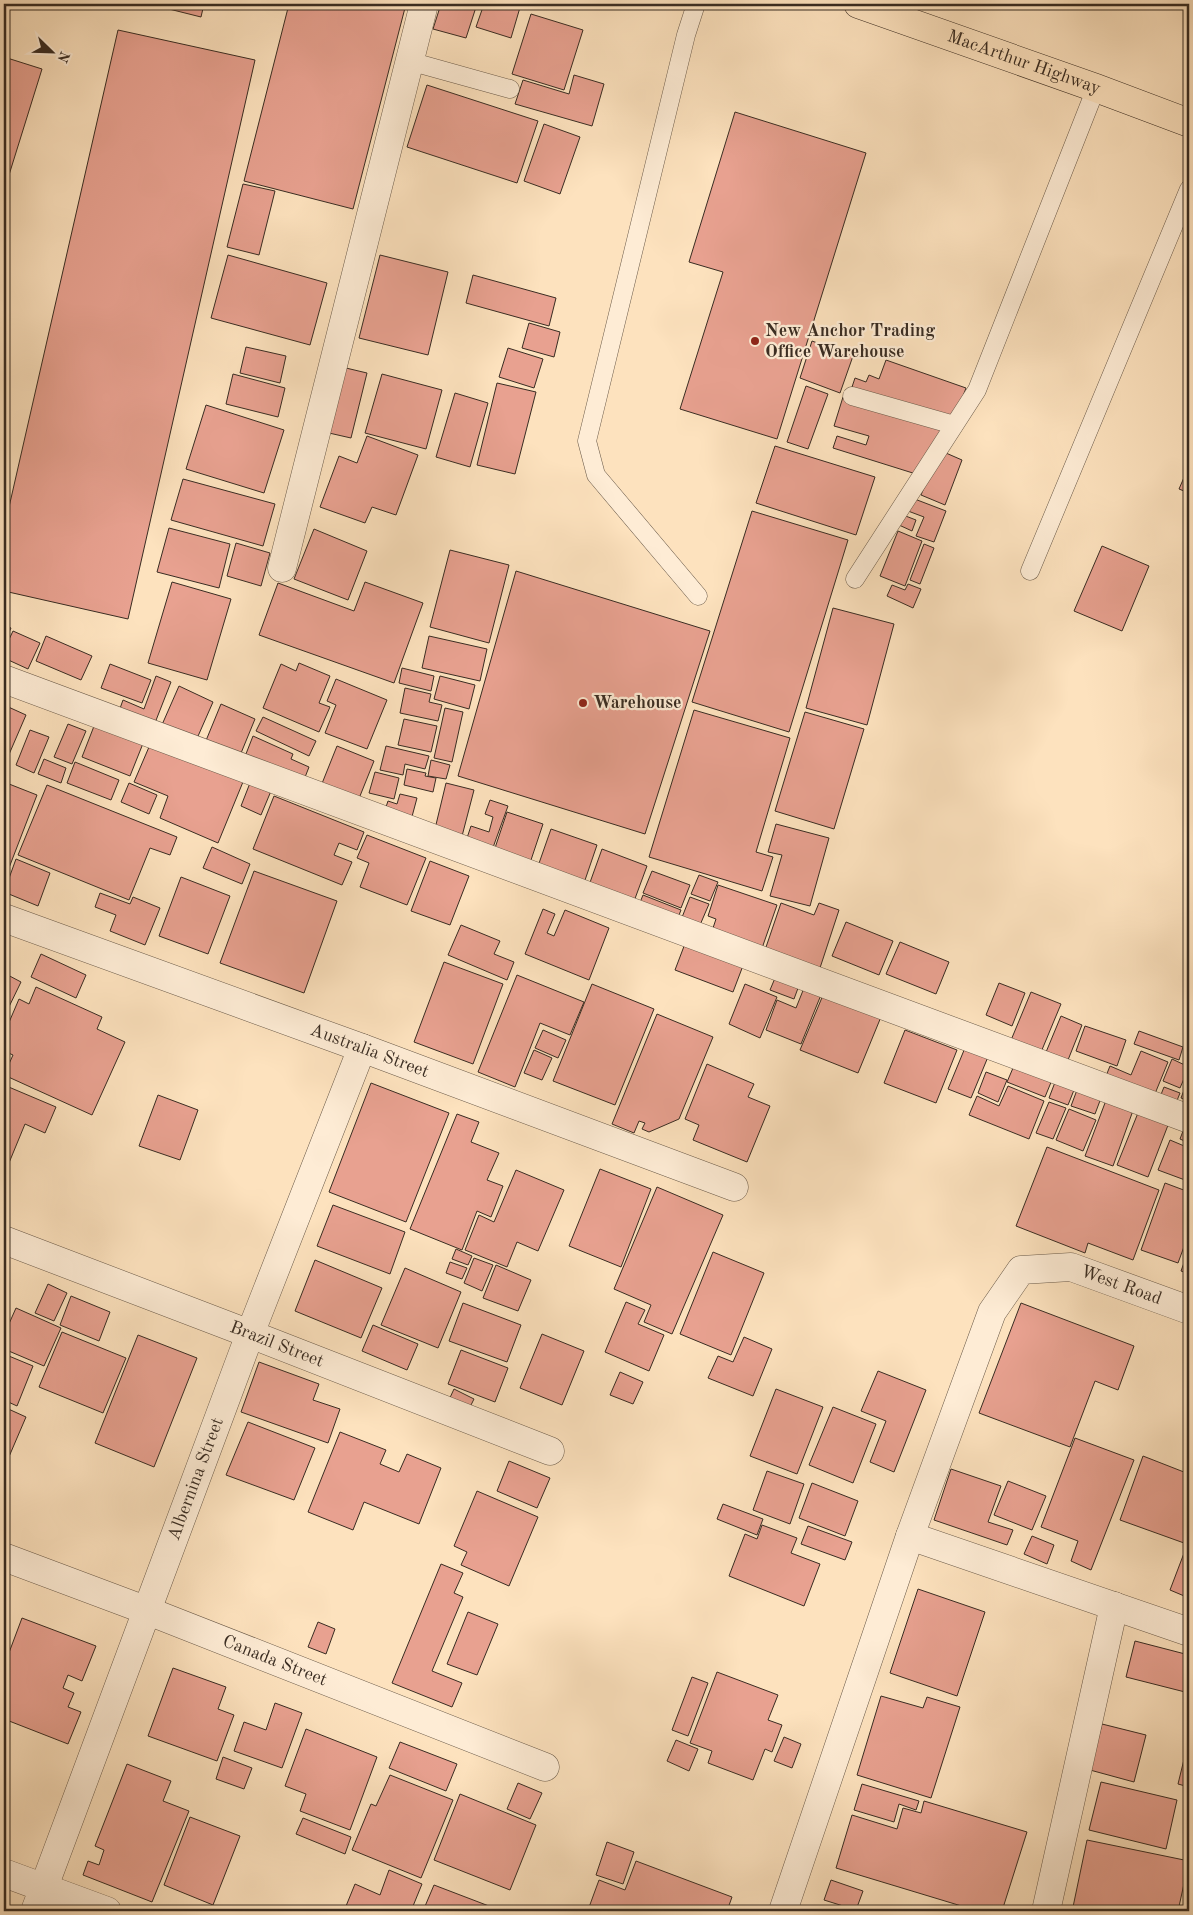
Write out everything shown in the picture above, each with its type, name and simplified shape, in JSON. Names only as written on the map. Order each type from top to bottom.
[{"type":"highway","name":"MacArthur Highway","points":[[858,4],[1189,123]]},
{"type":"street","points":[[282,568],[424,4]]},
{"type":"street","points":[[4,679],[1189,1119]]},
{"type":"street","name":"Australia Street","points":[[4,918],[362,1048],[734,1187]]},
{"type":"street","name":"Albernina Street","points":[[40,1899],[250,1334],[362,1048]]},
{"type":"street","name":"Brazil Street","points":[[4,1240],[550,1451]]},
{"type":"street","name":"West Road","points":[[910,1536],[992,1312],[1021,1270],[1071,1267],[1189,1310]]},
{"type":"street","points":[[783,1911],[910,1536],[1189,1632]]},
{"type":"street","name":"Canada Street","points":[[4,1557],[148,1610],[545,1767]]},
{"type":"street","points":[[1046,1911],[1114,1606]]},
{"type":"street","points":[[4,1873],[40,1899],[107,1911]]},
{"type":"lane","points":[[696,4],[686,35],[587,441],[596,474],[698,596]]},
{"type":"lane","points":[[409,61],[510,89]]},
{"type":"lane","points":[[855,579],[977,390],[1096,88]]},
{"type":"lane","points":[[1030,571],[1189,189]]},
{"type":"lane","points":[[852,396],[954,425]]},
{"type":"building","points":[[149,4],[204,4],[201,17]]},
{"type":"building","points":[[289,4],[406,4],[353,209],[244,181]]},
{"type":"building","points":[[441,4],[477,4],[466,38],[433,29]]},
{"type":"building","points":[[484,4],[521,4],[511,38],[476,27]]},
{"type":"building","points":[[531,14],[583,30],[564,90],[512,74]]},
{"type":"building","points":[[118,30],[255,60],[128,619],[4,591],[4,529]]},
{"type":"building","points":[[4,57],[42,69],[4,191]]},
{"type":"building","points":[[574,75],[604,84],[592,126],[515,104],[523,80],[569,94]]},
{"type":"building","points":[[427,85],[538,121],[517,183],[407,147]]},
{"type":"building","name":"New Anchor Trading Office Warehouse","points":[[735,112],[866,153],[777,439],[680,409],[723,272],[689,262]]},
{"type":"building","points":[[544,124],[580,137],[560,194],[524,181]]},
{"type":"building","points":[[243,184],[275,191],[259,255],[227,247]]},
{"type":"building","points":[[228,255],[327,283],[310,345],[211,318]]},
{"type":"building","points":[[380,255],[448,272],[428,355],[359,338]]},
{"type":"building","points":[[473,275],[556,298],[549,326],[466,303]]},
{"type":"building","points":[[529,323],[560,332],[554,357],[522,348]]},
{"type":"building","points":[[812,341],[853,356],[840,393],[800,378]]},
{"type":"building","points":[[246,347],[286,356],[280,383],[240,373]]},
{"type":"building","points":[[508,348],[543,359],[534,388],[499,377]]},
{"type":"building","points":[[886,360],[966,388],[953,423],[852,387],[855,378],[866,382],[869,375],[879,379]]},
{"type":"building","points":[[346,368],[367,373],[351,438],[329,433]]},
{"type":"building","points":[[233,374],[285,388],[278,417],[226,404]]},
{"type":"building","points":[[382,374],[442,390],[426,449],[365,433]]},
{"type":"building","points":[[497,383],[536,392],[515,474],[477,465]]},
{"type":"building","points":[[806,386],[828,394],[808,449],[787,442]]},
{"type":"building","points":[[455,393],[488,403],[470,467],[436,457]]},
{"type":"building","points":[[843,397],[945,428],[916,474],[833,448],[837,436],[866,445],[869,436],[834,426]]},
{"type":"building","points":[[206,405],[284,430],[264,493],[186,469]]},
{"type":"building","points":[[367,436],[418,455],[396,515],[372,507],[365,523],[320,507],[339,456],[357,463]]},
{"type":"building","points":[[775,446],[875,477],[856,535],[756,503]]},
{"type":"building","points":[[939,450],[962,460],[945,505],[921,495]]},
{"type":"building","points":[[1189,466],[1189,493],[1179,489]]},
{"type":"building","points":[[183,479],[275,504],[263,546],[171,520]]},
{"type":"building","points":[[912,498],[946,511],[934,542],[916,536],[924,517],[908,511]]},
{"type":"building","points":[[752,511],[848,540],[789,732],[692,702]]},
{"type":"building","points":[[903,515],[916,520],[912,531],[899,525]]},
{"type":"building","points":[[169,528],[230,544],[219,588],[157,572]]},
{"type":"building","points":[[314,529],[367,551],[348,600],[294,579]]},
{"type":"building","points":[[898,531],[922,541],[905,586],[880,576]]},
{"type":"building","points":[[236,543],[270,553],[261,586],[227,576]]},
{"type":"building","points":[[924,544],[934,548],[920,584],[910,580]]},
{"type":"building","points":[[1102,546],[1149,566],[1122,631],[1074,611]]},
{"type":"building","points":[[450,550],[509,565],[489,643],[430,627]]},
{"type":"building","name":"Warehouse","points":[[516,571],[710,631],[645,834],[458,776]]},
{"type":"building","points":[[172,582],[231,599],[207,680],[148,663]]},
{"type":"building","points":[[365,582],[423,603],[394,683],[259,635],[278,583],[354,611]]},
{"type":"building","points":[[908,584],[921,589],[913,608],[887,596],[892,585],[905,590]]},
{"type":"building","points":[[833,608],[894,624],[867,725],[806,708]]},
{"type":"building","points":[[4,625],[11,628],[4,643]]},
{"type":"building","points":[[13,631],[40,643],[28,669],[4,658],[4,650]]},
{"type":"building","points":[[46,636],[92,656],[81,680],[36,661]]},
{"type":"building","points":[[429,636],[487,649],[480,681],[422,668]]},
{"type":"building","points":[[299,663],[330,676],[319,703],[330,707],[319,732],[263,708],[281,664],[296,671]]},
{"type":"building","points":[[110,664],[151,680],[142,703],[101,688]]},
{"type":"building","points":[[402,668],[434,676],[431,691],[399,683]]},
{"type":"building","points":[[156,676],[171,682],[153,728],[118,714],[123,700],[144,709]]},
{"type":"building","points":[[440,676],[475,685],[469,709],[434,699]]},
{"type":"building","points":[[336,679],[387,700],[367,749],[325,733],[336,705],[327,701]]},
{"type":"building","points":[[179,686],[213,702],[195,743],[161,727]]},
{"type":"building","points":[[405,688],[431,694],[429,702],[442,705],[438,721],[400,713]]},
{"type":"building","points":[[221,704],[255,719],[239,758],[205,743]]},
{"type":"building","points":[[4,705],[26,715],[4,766]]},
{"type":"building","points":[[445,708],[463,712],[452,762],[434,758]]},
{"type":"building","points":[[694,710],[790,738],[756,852],[773,857],[762,891],[649,857]]},
{"type":"building","points":[[805,712],[864,729],[834,829],[775,811]]},
{"type":"building","points":[[263,717],[316,741],[309,756],[256,731]]},
{"type":"building","points":[[404,719],[437,726],[431,752],[398,745]]},
{"type":"building","points":[[96,721],[144,741],[130,776],[82,757]]},
{"type":"building","points":[[68,724],[86,731],[72,764],[54,757]]},
{"type":"building","points":[[30,730],[49,737],[34,773],[16,765]]},
{"type":"building","points":[[253,736],[293,754],[291,759],[309,767],[302,785],[244,759]]},
{"type":"building","points":[[152,740],[245,777],[218,843],[160,818],[168,796],[134,782]]},
{"type":"building","points":[[337,746],[374,761],[356,806],[319,791]]},
{"type":"building","points":[[386,746],[429,756],[425,769],[405,764],[403,775],[380,770]]},
{"type":"building","points":[[44,759],[66,768],[61,783],[38,774]]},
{"type":"building","points":[[431,760],[450,765],[446,779],[428,776]]},
{"type":"building","points":[[75,762],[119,780],[111,800],[67,783]]},
{"type":"building","points":[[407,769],[426,773],[425,776],[436,778],[433,792],[404,785]]},
{"type":"building","points":[[375,772],[399,778],[394,799],[369,793]]},
{"type":"building","points":[[4,782],[37,795],[7,873],[4,872]]},
{"type":"building","points":[[129,783],[157,795],[149,814],[121,802]]},
{"type":"building","points":[[250,783],[271,791],[261,815],[241,806]]},
{"type":"building","points":[[446,783],[474,790],[461,840],[434,833]]},
{"type":"building","points":[[47,785],[177,837],[170,855],[150,848],[129,900],[18,855]]},
{"type":"building","points":[[400,794],[417,798],[410,824],[383,816],[388,801],[397,804]]},
{"type":"building","points":[[274,796],[364,832],[357,850],[339,843],[334,855],[352,862],[342,885],[253,849]]},
{"type":"building","points":[[490,800],[508,806],[491,853],[465,844],[471,826],[489,832],[493,817],[485,814]]},
{"type":"building","points":[[507,812],[543,824],[529,866],[493,854]]},
{"type":"building","points":[[776,824],[829,838],[810,906],[770,896],[782,855],[768,852]]},
{"type":"building","points":[[551,829],[597,845],[583,886],[537,869]]},
{"type":"building","points":[[367,835],[426,858],[407,905],[360,887],[369,863],[357,858]]},
{"type":"building","points":[[212,847],[250,864],[242,884],[203,868]]},
{"type":"building","points":[[602,849],[647,866],[633,904],[588,888]]},
{"type":"building","points":[[16,859],[50,873],[38,906],[4,892]]},
{"type":"building","points":[[430,861],[469,876],[450,925],[411,911]]},
{"type":"building","points":[[254,871],[337,901],[304,993],[220,963]]},
{"type":"building","points":[[652,871],[690,885],[681,908],[643,893]]},
{"type":"building","points":[[699,875],[718,882],[710,901],[691,894]]},
{"type":"building","points":[[181,877],[230,896],[208,954],[159,936]]},
{"type":"building","points":[[718,885],[777,905],[760,954],[710,937],[716,919],[708,916]]},
{"type":"building","points":[[100,893],[130,904],[133,897],[160,908],[145,945],[110,931],[116,915],[95,907]]},
{"type":"building","points":[[643,895],[681,910],[675,925],[637,910]]},
{"type":"building","points":[[690,897],[709,904],[697,932],[679,925]]},
{"type":"building","points":[[781,903],[814,915],[819,903],[839,910],[818,974],[763,956]]},
{"type":"building","points":[[543,909],[555,914],[547,933],[554,936],[565,910],[609,928],[589,980],[525,954]]},
{"type":"building","points":[[846,922],[893,941],[879,975],[832,956]]},
{"type":"building","points":[[461,925],[500,941],[494,954],[514,962],[507,980],[448,955]]},
{"type":"building","points":[[686,941],[744,963],[733,992],[675,970]]},
{"type":"building","points":[[900,942],[949,962],[936,994],[886,974]]},
{"type":"building","points":[[41,954],[86,975],[76,998],[31,977]]},
{"type":"building","points":[[444,962],[503,984],[473,1064],[414,1042]]},
{"type":"building","points":[[778,971],[801,980],[794,999],[770,990]]},
{"type":"building","points":[[4,973],[21,982],[5,1015],[4,1015]]},
{"type":"building","points":[[517,975],[584,1002],[570,1035],[540,1023],[515,1087],[478,1072]]},
{"type":"building","points":[[806,983],[823,990],[801,1044],[766,1030],[777,1000],[796,1008]]},
{"type":"building","points":[[999,983],[1025,993],[1012,1026],[986,1015]]},
{"type":"building","points":[[592,984],[654,1009],[615,1105],[553,1081]]},
{"type":"building","points":[[745,984],[777,997],[760,1038],[729,1024]]},
{"type":"building","points":[[36,987],[102,1017],[97,1029],[125,1042],[92,1115],[4,1075],[13,1055],[4,1051],[4,1034],[19,999],[29,1004]]},
{"type":"building","points":[[826,988],[883,1012],[858,1073],[800,1050]]},
{"type":"building","points":[[1031,992],[1061,1004],[1039,1057],[1009,1045]]},
{"type":"building","points":[[657,1014],[713,1037],[679,1119],[649,1132],[642,1129],[645,1123],[639,1121],[634,1133],[612,1124]]},
{"type":"building","points":[[1061,1016],[1082,1025],[1066,1065],[1044,1057]]},
{"type":"building","points":[[1085,1026],[1126,1040],[1117,1066],[1076,1051]]},
{"type":"building","points":[[543,1030],[566,1040],[558,1058],[535,1048]]},
{"type":"building","points":[[905,1030],[957,1050],[936,1103],[884,1083]]},
{"type":"building","points":[[1139,1031],[1183,1047],[1179,1060],[1134,1044]]},
{"type":"building","points":[[967,1043],[990,1052],[971,1098],[948,1089]]},
{"type":"building","points":[[534,1050],[552,1058],[542,1080],[524,1073]]},
{"type":"building","points":[[1141,1051],[1168,1062],[1152,1101],[1104,1081],[1110,1066],[1131,1075]]},
{"type":"building","points":[[1172,1059],[1189,1067],[1180,1088],[1163,1081]]},
{"type":"building","points":[[1016,1061],[1054,1075],[1045,1097],[1007,1082]]},
{"type":"building","points":[[707,1064],[754,1084],[748,1097],[770,1106],[747,1162],[693,1140],[699,1125],[685,1119]]},
{"type":"building","points":[[986,1072],[1007,1080],[998,1102],[978,1093]]},
{"type":"building","points":[[1057,1077],[1076,1085],[1068,1105],[1049,1098]]},
{"type":"building","points":[[1189,1077],[1189,1101],[1181,1098]]},
{"type":"building","points":[[1080,1082],[1104,1090],[1095,1114],[1071,1106]]},
{"type":"building","points":[[371,1083],[449,1113],[406,1222],[329,1192]]},
{"type":"building","points":[[4,1085],[56,1107],[45,1133],[25,1124],[4,1175]]},
{"type":"building","points":[[1008,1086],[1044,1101],[1029,1139],[969,1115],[977,1096],[999,1106]]},
{"type":"building","points":[[1164,1087],[1180,1093],[1174,1108],[1158,1102]]},
{"type":"building","points":[[158,1095],[198,1110],[180,1160],[139,1146]]},
{"type":"building","points":[[1108,1095],[1135,1105],[1113,1166],[1085,1156]]},
{"type":"building","points":[[1049,1102],[1066,1108],[1053,1139],[1036,1133]]},
{"type":"building","points":[[1140,1108],[1170,1120],[1148,1177],[1117,1165]]},
{"type":"building","points":[[1069,1109],[1096,1120],[1083,1151],[1056,1140]]},
{"type":"building","points":[[457,1114],[479,1122],[471,1142],[499,1153],[487,1180],[503,1186],[491,1217],[477,1211],[462,1250],[410,1229]]},
{"type":"building","points":[[1186,1123],[1189,1124],[1189,1143],[1180,1139]]},
{"type":"building","points":[[1170,1140],[1189,1148],[1189,1170],[1185,1180],[1158,1170]]},
{"type":"building","points":[[1047,1147],[1159,1190],[1133,1260],[1088,1243],[1085,1253],[1016,1226]]},
{"type":"building","points":[[600,1169],[651,1189],[621,1267],[569,1246]]},
{"type":"building","points":[[516,1170],[564,1190],[538,1251],[517,1242],[507,1267],[465,1250],[479,1215],[494,1222]]},
{"type":"building","points":[[1165,1183],[1189,1192],[1189,1233],[1178,1263],[1141,1250]]},
{"type":"building","points":[[657,1187],[723,1215],[672,1334],[644,1322],[651,1305],[614,1289]]},
{"type":"building","points":[[333,1205],[405,1232],[390,1274],[317,1246]]},
{"type":"building","points":[[456,1249],[472,1256],[468,1265],[452,1259]]},
{"type":"building","points":[[1189,1249],[1189,1274],[1181,1271]]},
{"type":"building","points":[[713,1252],[764,1273],[731,1355],[680,1334]]},
{"type":"building","points":[[474,1258],[493,1265],[482,1291],[464,1283]]},
{"type":"building","points":[[315,1260],[382,1288],[361,1338],[295,1311]]},
{"type":"building","points":[[450,1262],[467,1268],[462,1279],[446,1273]]},
{"type":"building","points":[[496,1265],[531,1280],[518,1311],[483,1298]]},
{"type":"building","points":[[405,1268],[461,1292],[438,1348],[381,1325]]},
{"type":"building","points":[[48,1284],[67,1293],[54,1321],[35,1313]]},
{"type":"building","points":[[71,1296],[110,1312],[99,1341],[60,1325]]},
{"type":"building","points":[[626,1302],[645,1310],[638,1324],[664,1335],[649,1371],[605,1352]]},
{"type":"building","points":[[463,1303],[521,1325],[507,1362],[449,1341]]},
{"type":"building","points":[[1021,1303],[1134,1346],[1118,1390],[1095,1381],[1070,1447],[979,1413]]},
{"type":"building","points":[[16,1308],[61,1328],[44,1366],[4,1349],[4,1335]]},
{"type":"building","points":[[373,1325],[418,1344],[407,1370],[362,1351]]},
{"type":"building","points":[[62,1332],[126,1358],[103,1413],[39,1387]]},
{"type":"building","points":[[542,1334],[584,1351],[562,1405],[520,1388]]},
{"type":"building","points":[[138,1335],[197,1358],[154,1467],[95,1443]]},
{"type":"building","points":[[744,1337],[772,1349],[753,1396],[708,1378],[718,1356],[733,1362]]},
{"type":"building","points":[[461,1350],[508,1368],[495,1402],[448,1384]]},
{"type":"building","points":[[4,1354],[33,1366],[17,1406],[4,1400]]},
{"type":"building","points":[[259,1362],[319,1384],[313,1400],[340,1409],[328,1443],[241,1412]]},
{"type":"building","points":[[878,1371],[926,1390],[894,1472],[870,1462],[886,1421],[861,1411]]},
{"type":"building","points":[[620,1372],[643,1382],[633,1404],[610,1395]]},
{"type":"building","points":[[454,1389],[474,1399],[468,1411],[448,1402]]},
{"type":"building","points":[[776,1389],[823,1407],[797,1474],[750,1456]]},
{"type":"building","points":[[4,1407],[26,1417],[8,1459],[4,1457]]},
{"type":"building","points":[[833,1407],[876,1424],[853,1483],[809,1465]]},
{"type":"building","points":[[248,1422],[315,1448],[294,1500],[226,1475]]},
{"type":"building","points":[[340,1432],[386,1450],[380,1464],[399,1472],[407,1454],[441,1468],[419,1524],[364,1502],[353,1530],[308,1512]]},
{"type":"building","points":[[1075,1438],[1134,1460],[1091,1570],[1071,1561],[1078,1541],[1041,1527]]},
{"type":"building","points":[[1143,1456],[1189,1474],[1189,1528],[1184,1543],[1120,1520]]},
{"type":"building","points":[[509,1461],[550,1478],[537,1508],[497,1491]]},
{"type":"building","points":[[951,1469],[1001,1486],[988,1522],[1013,1530],[1007,1545],[934,1520]]},
{"type":"building","points":[[767,1471],[804,1484],[790,1524],[753,1510]]},
{"type":"building","points":[[1008,1481],[1046,1496],[1032,1530],[994,1515]]},
{"type":"building","points":[[812,1483],[858,1501],[845,1536],[799,1518]]},
{"type":"building","points":[[477,1491],[538,1517],[509,1586],[461,1565],[467,1552],[454,1546]]},
{"type":"building","points":[[723,1504],[763,1519],[757,1535],[717,1519]]},
{"type":"building","points":[[762,1525],[797,1538],[791,1553],[820,1564],[804,1606],[729,1576],[745,1534],[757,1539]]},
{"type":"building","points":[[808,1526],[852,1542],[845,1560],[801,1544]]},
{"type":"building","points":[[1032,1536],[1054,1545],[1047,1564],[1024,1554]]},
{"type":"building","points":[[1189,1540],[1189,1598],[1170,1590]]},
{"type":"building","points":[[441,1564],[463,1573],[454,1593],[463,1597],[432,1671],[462,1683],[452,1707],[392,1683]]},
{"type":"building","points":[[918,1589],[985,1612],[957,1696],[890,1673]]},
{"type":"building","points":[[468,1612],[498,1624],[477,1675],[447,1664]]},
{"type":"building","points":[[22,1618],[96,1646],[82,1681],[68,1675],[63,1688],[74,1693],[68,1707],[81,1712],[68,1744],[4,1719],[4,1666]]},
{"type":"building","points":[[318,1622],[335,1629],[326,1654],[308,1647]]},
{"type":"building","points":[[1135,1641],[1189,1655],[1189,1693],[1126,1677]]},
{"type":"building","points":[[173,1668],[226,1687],[218,1709],[234,1715],[217,1761],[148,1736]]},
{"type":"building","points":[[717,1672],[778,1695],[768,1720],[782,1725],[772,1752],[765,1749],[753,1780],[708,1763],[712,1751],[690,1743]]},
{"type":"building","points":[[692,1677],[708,1683],[688,1736],[672,1730]]},
{"type":"building","points":[[881,1696],[923,1708],[927,1697],[960,1707],[931,1798],[857,1775]]},
{"type":"building","points":[[275,1703],[302,1713],[282,1768],[234,1751],[244,1722],[266,1730]]},
{"type":"building","points":[[1102,1724],[1146,1735],[1134,1782],[1090,1770]]},
{"type":"building","points":[[306,1729],[377,1757],[350,1830],[300,1811],[306,1794],[285,1786]]},
{"type":"building","points":[[784,1737],[801,1744],[792,1768],[774,1761]]},
{"type":"building","points":[[1189,1739],[1189,1787],[1178,1784]]},
{"type":"building","points":[[676,1740],[698,1749],[689,1771],[667,1761]]},
{"type":"building","points":[[400,1742],[457,1764],[446,1791],[389,1768]]},
{"type":"building","points":[[223,1757],[252,1768],[244,1789],[216,1779]]},
{"type":"building","points":[[127,1764],[171,1781],[163,1801],[189,1811],[152,1902],[83,1875],[88,1861],[99,1865],[104,1850],[95,1846]]},
{"type":"building","points":[[390,1775],[453,1800],[421,1878],[352,1850],[371,1804],[376,1806]]},
{"type":"building","points":[[1101,1782],[1177,1800],[1166,1849],[1089,1830]]},
{"type":"building","points":[[518,1783],[542,1793],[530,1819],[507,1809]]},
{"type":"building","points":[[862,1784],[919,1801],[916,1810],[899,1804],[894,1822],[854,1810]]},
{"type":"building","points":[[460,1794],[536,1825],[510,1890],[434,1860]]},
{"type":"building","points":[[924,1801],[1027,1832],[1002,1911],[978,1911],[836,1868],[852,1815],[897,1829],[903,1808],[921,1813]]},
{"type":"building","points":[[190,1817],[240,1836],[213,1905],[164,1885]]},
{"type":"building","points":[[303,1818],[351,1837],[345,1854],[296,1834]]},
{"type":"building","points":[[1087,1840],[1189,1861],[1178,1911],[1094,1911],[1073,1907]]},
{"type":"building","points":[[607,1842],[634,1852],[623,1884],[596,1875]]},
{"type":"building","points":[[636,1861],[732,1897],[727,1911],[588,1910],[599,1880],[625,1890]]},
{"type":"building","points":[[389,1870],[422,1884],[411,1911],[344,1911],[355,1884],[380,1895]]},
{"type":"building","points":[[831,1880],[863,1891],[856,1910],[824,1900]]},
{"type":"building","points":[[434,1885],[502,1911],[423,1911]]},
{"type":"place","name":"New Anchor Trading Office Warehouse","points":[[755,341]]},
{"type":"place","name":"Warehouse","points":[[583,703]]}]
